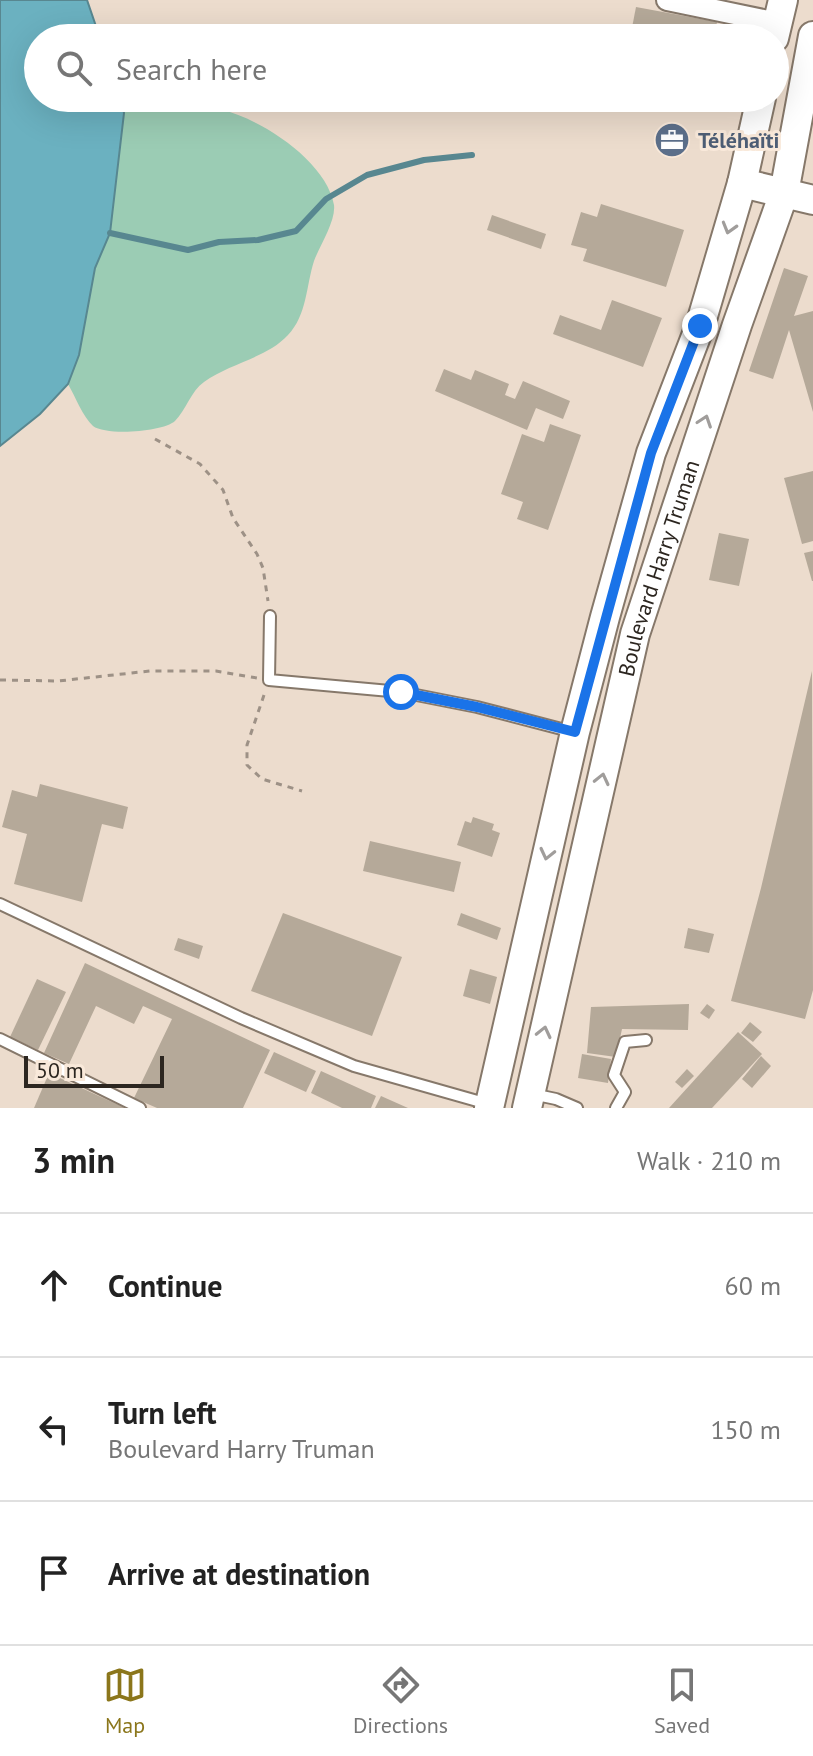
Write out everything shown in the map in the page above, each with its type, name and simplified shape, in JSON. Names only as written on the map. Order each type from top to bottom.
[{"type":"main road","name":"Boulevard Harry Truman","points":[[528,1101],[635,634],[732,339],[784,193],[813,36]]},
{"type":"main road","name":"Boulevard Harry Truman","points":[[490,1106],[575,732],[651,453],[700,326],[742,183],[758,112]]},
{"type":"main road","points":[[742,183],[813,200]]},
{"type":"street","points":[[667,0],[778,20]]},
{"type":"lane","points":[[270,616],[269,680],[401,692],[477,707],[575,732]]},
{"type":"lane","points":[[0,904],[241,1018],[354,1066],[490,1106]]},
{"type":"lane","points":[[0,1039],[140,1108]]},
{"type":"lane","points":[[616,1108],[625,1092],[614,1075],[625,1042],[646,1040]]},
{"type":"lane","points":[[528,1101],[556,1099],[577,1108]]},
{"type":"path","points":[[155,439],[200,464],[223,490],[233,518],[263,568],[270,616]]},
{"type":"path","points":[[0,680],[58,681],[150,671],[216,671],[269,680],[247,745],[247,765],[262,779],[302,791]]},
{"type":"green space","points":[[228,112],[238,115],[273,133],[306,158],[329,189],[334,211],[314,261],[299,319],[288,335],[270,349],[204,382],[179,417],[169,425],[121,432],[93,426],[68,384],[79,355],[95,268],[110,233],[124,113]]},
{"type":"water","points":[[0,0],[87,0],[95,24],[24,24],[24,112],[124,112],[110,233],[95,268],[79,355],[68,384],[40,414],[0,446]]},
{"type":"building","points":[[636,7],[717,22],[717,24],[633,24]]},
{"type":"building","points":[[601,204],[684,230],[666,287],[583,261],[587,249],[571,245],[581,212],[597,217]]},
{"type":"building","points":[[492,215],[546,234],[541,249],[487,230]]},
{"type":"building","points":[[784,268],[808,276],[794,316],[813,311],[813,412],[789,330],[773,379],[749,371]]},
{"type":"building","points":[[612,300],[662,318],[643,367],[553,334],[560,315],[601,330]]},
{"type":"building","points":[[444,369],[471,380],[475,370],[509,384],[505,395],[515,399],[523,381],[570,401],[563,419],[536,408],[527,430],[435,391]]},
{"type":"building","points":[[550,424],[581,435],[548,530],[517,519],[523,502],[501,494],[522,434],[544,442]]},
{"type":"building","points":[[813,471],[813,541],[802,544],[784,478]]},
{"type":"building","points":[[719,533],[749,539],[739,586],[709,580]]},
{"type":"building","points":[[813,551],[813,581],[812,581],[804,553]]},
{"type":"building","points":[[812,671],[813,990],[805,1019],[731,1001]]},
{"type":"building","points":[[40,784],[128,807],[123,829],[102,824],[82,902],[14,884],[27,834],[2,827],[12,790],[37,797]]},
{"type":"building","points":[[473,817],[494,824],[492,830],[500,833],[492,857],[457,845],[465,821],[471,823]]},
{"type":"building","points":[[370,841],[461,862],[454,892],[363,871]]},
{"type":"building","points":[[283,913],[402,957],[372,1036],[251,991]]},
{"type":"building","points":[[461,913],[501,928],[497,940],[457,925]]},
{"type":"building","points":[[688,928],[714,934],[709,953],[684,948]]},
{"type":"building","points":[[178,938],[203,946],[199,959],[174,950]]},
{"type":"building","points":[[85,963],[270,1050],[243,1108],[157,1108],[134,1098],[172,1019],[143,1006],[134,1024],[96,1006],[69,1064],[44,1053]]},
{"type":"building","points":[[470,969],[497,977],[490,1004],[463,996]]},
{"type":"building","points":[[37,979],[66,992],[38,1050],[10,1037]]},
{"type":"building","points":[[689,1004],[688,1030],[622,1029],[616,1057],[587,1053],[591,1007]]},
{"type":"building","points":[[707,1004],[715,1010],[709,1019],[700,1013]]},
{"type":"building","points":[[750,1022],[762,1032],[753,1042],[741,1033]]},
{"type":"building","points":[[738,1032],[762,1054],[712,1108],[669,1108]]},
{"type":"building","points":[[274,1052],[316,1071],[306,1092],[264,1073]]},
{"type":"building","points":[[582,1054],[611,1059],[608,1083],[578,1078]]},
{"type":"building","points":[[761,1056],[771,1066],[752,1088],[742,1079]]},
{"type":"building","points":[[687,1069],[694,1076],[682,1088],[675,1082]]},
{"type":"building","points":[[321,1071],[376,1096],[371,1108],[342,1108],[311,1093]]},
{"type":"building","points":[[49,1073],[125,1108],[34,1108]]},
{"type":"building","points":[[381,1096],[408,1108],[375,1108]]},
{"type":"waterway","points":[[110,233],[188,250],[219,242],[258,240],[296,231],[326,199],[367,175],[424,160],[472,155]]},
{"type":"place","name":"Téléhaïti","points":[[672,140]]},
{"type":"route","points":[[401,692],[477,707],[575,732],[651,453],[700,326]]}]
